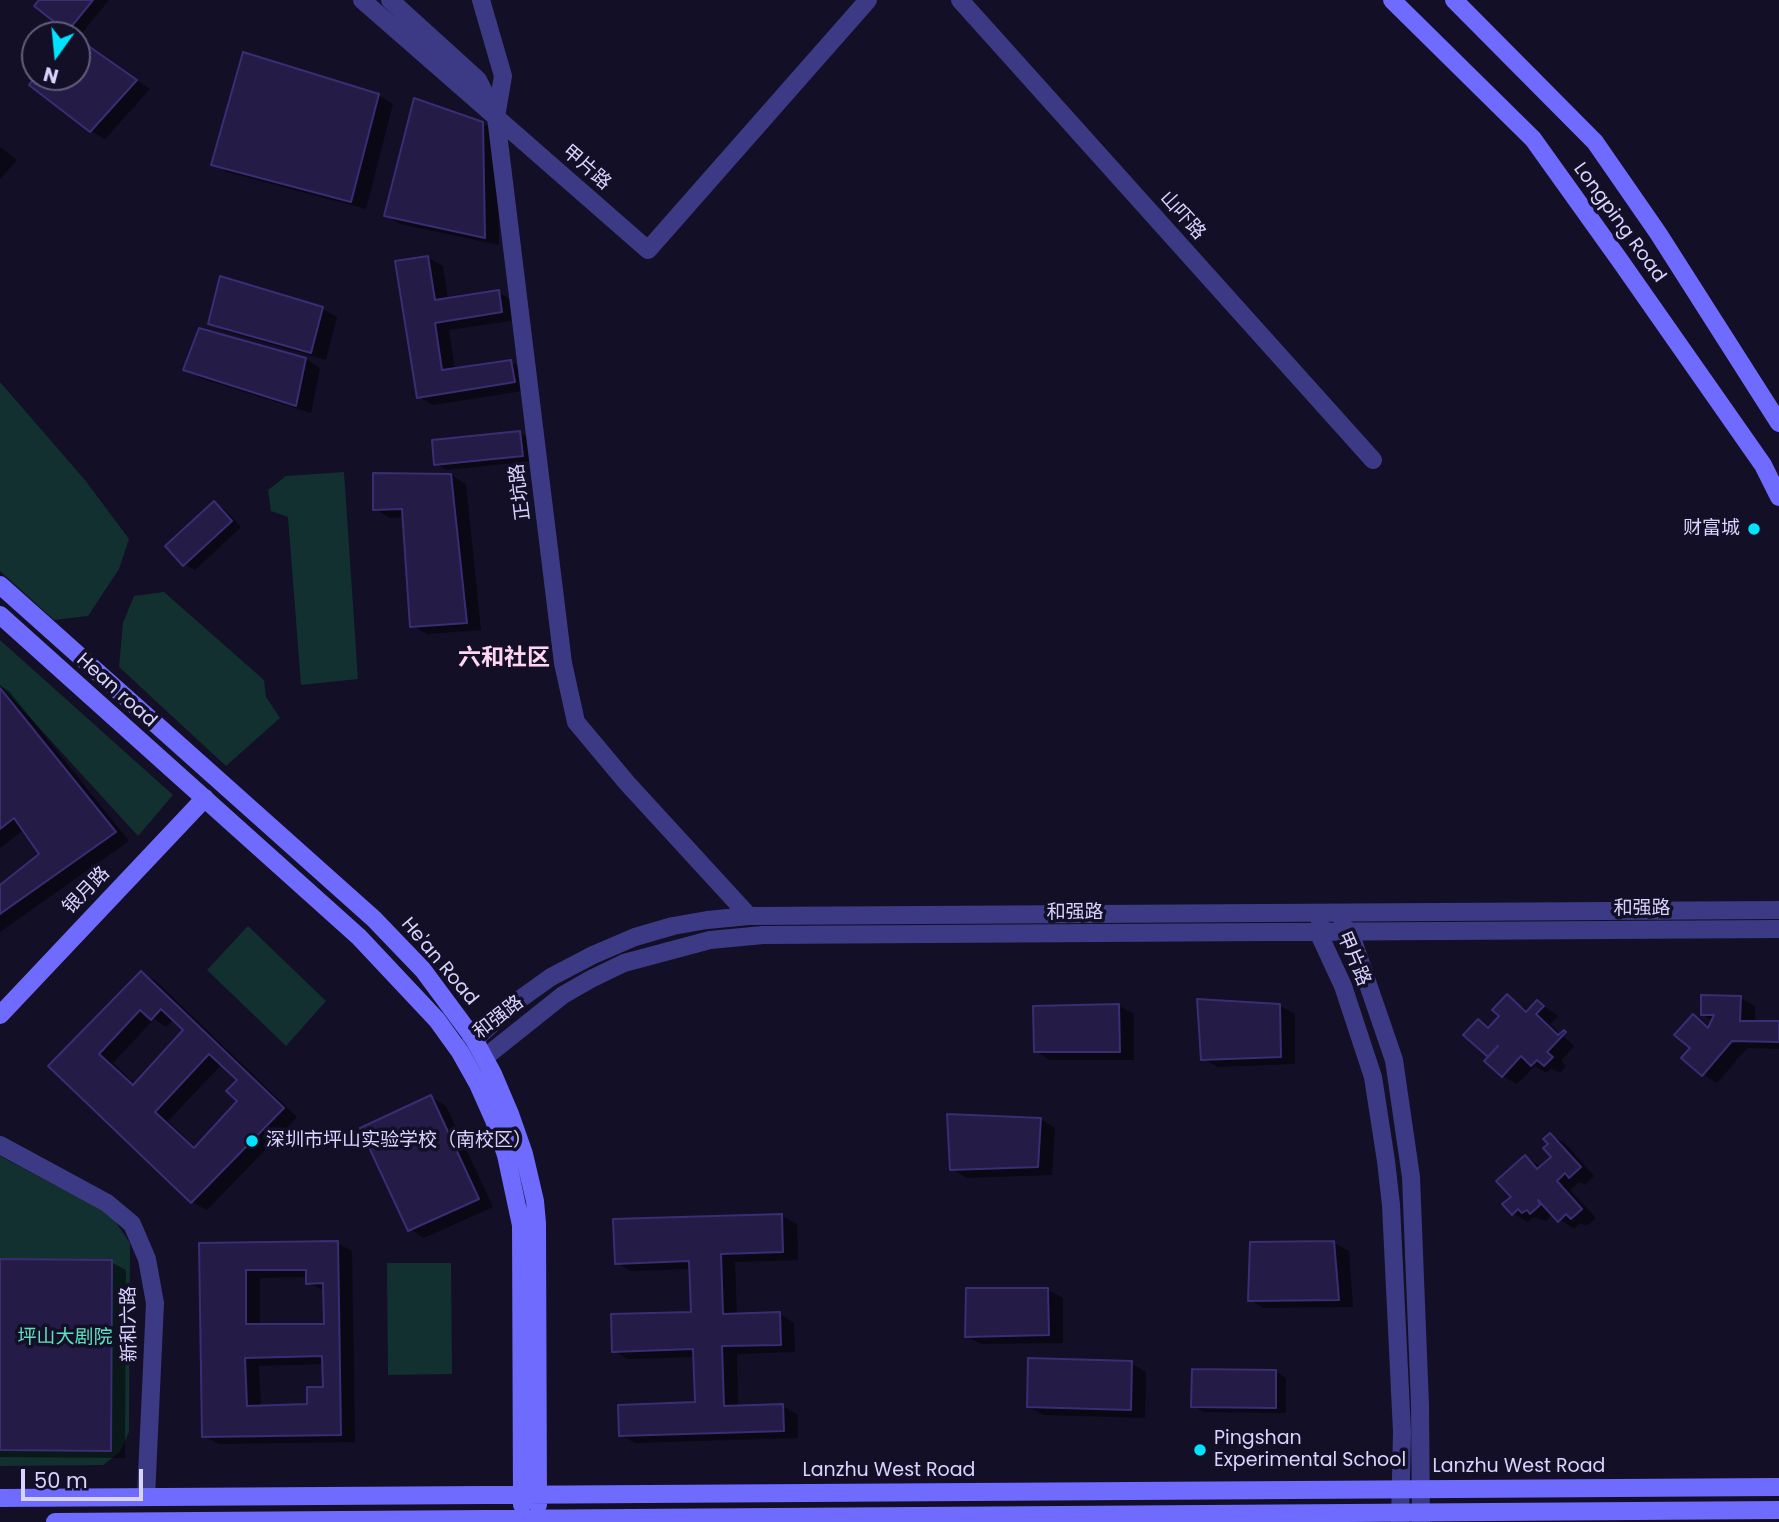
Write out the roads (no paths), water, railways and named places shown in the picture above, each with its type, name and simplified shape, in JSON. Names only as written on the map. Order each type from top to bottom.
[{"type":"street","name":"甲片路","points":[[362,0],[648,250],[868,0]]},
{"type":"street","points":[[390,0],[478,79],[496,117]]},
{"type":"street","name":"正坑路","points":[[481,0],[503,76],[496,117],[563,663],[576,722],[626,783],[749,916]]},
{"type":"street","name":"山吓路","points":[[960,0],[1373,460]]},
{"type":"street","name":"Longping Road","points":[[1392,0],[1532,139],[1763,465],[1779,497]]},
{"type":"street","name":"Longping Road","points":[[1454,0],[1595,142],[1658,233],[1779,423]]},
{"type":"street","name":"He'an Road","points":[[0,584],[374,919],[423,970],[474,1039],[510,1114],[524,1154],[535,1201],[530,1520]]},
{"type":"street","name":"Hean road","points":[[0,615],[205,798]]},
{"type":"street","name":"He'an Road","points":[[205,798],[359,937],[424,1005],[460,1052],[478,1084],[494,1120],[509,1168],[520,1225],[530,1494]]},
{"type":"street","name":"银月路","points":[[0,1015],[205,798]]},
{"type":"street","name":"和强路","points":[[460,1052],[551,977],[635,937],[707,920],[749,916],[1779,910]]},
{"type":"street","name":"甲片路","points":[[1400,1517],[1402,1432],[1391,1205],[1373,1077],[1343,986],[1318,932],[1323,913],[1350,932],[1394,1060],[1410,1177],[1422,1517]]},
{"type":"street","name":"和强路","points":[[460,1052],[484,1058],[563,995],[624,963],[710,940],[763,935],[1779,929]]},
{"type":"street","points":[[424,1005],[440,992]]},
{"type":"street","name":"新和六路","points":[[0,1145],[107,1203],[132,1224],[147,1259],[155,1303],[146,1497]]},
{"type":"street","name":"Lanzhu West Road","points":[[0,1498],[1779,1487]]},
{"type":"street","points":[[55,1522],[1422,1517],[1779,1510]]},
{"type":"place","name":"财富城","points":[[1754,529]]},
{"type":"place","name":"深圳市坪山实验学校（南校区）","points":[[252,1141]]},
{"type":"place","name":"Pingshan Experimental School","points":[[1200,1450]]},
{"type":"district","name":"六和社区","points":[[504,659]]},
{"type":"park label","name":"坪山大剧院","points":[[65,1338]]}]
